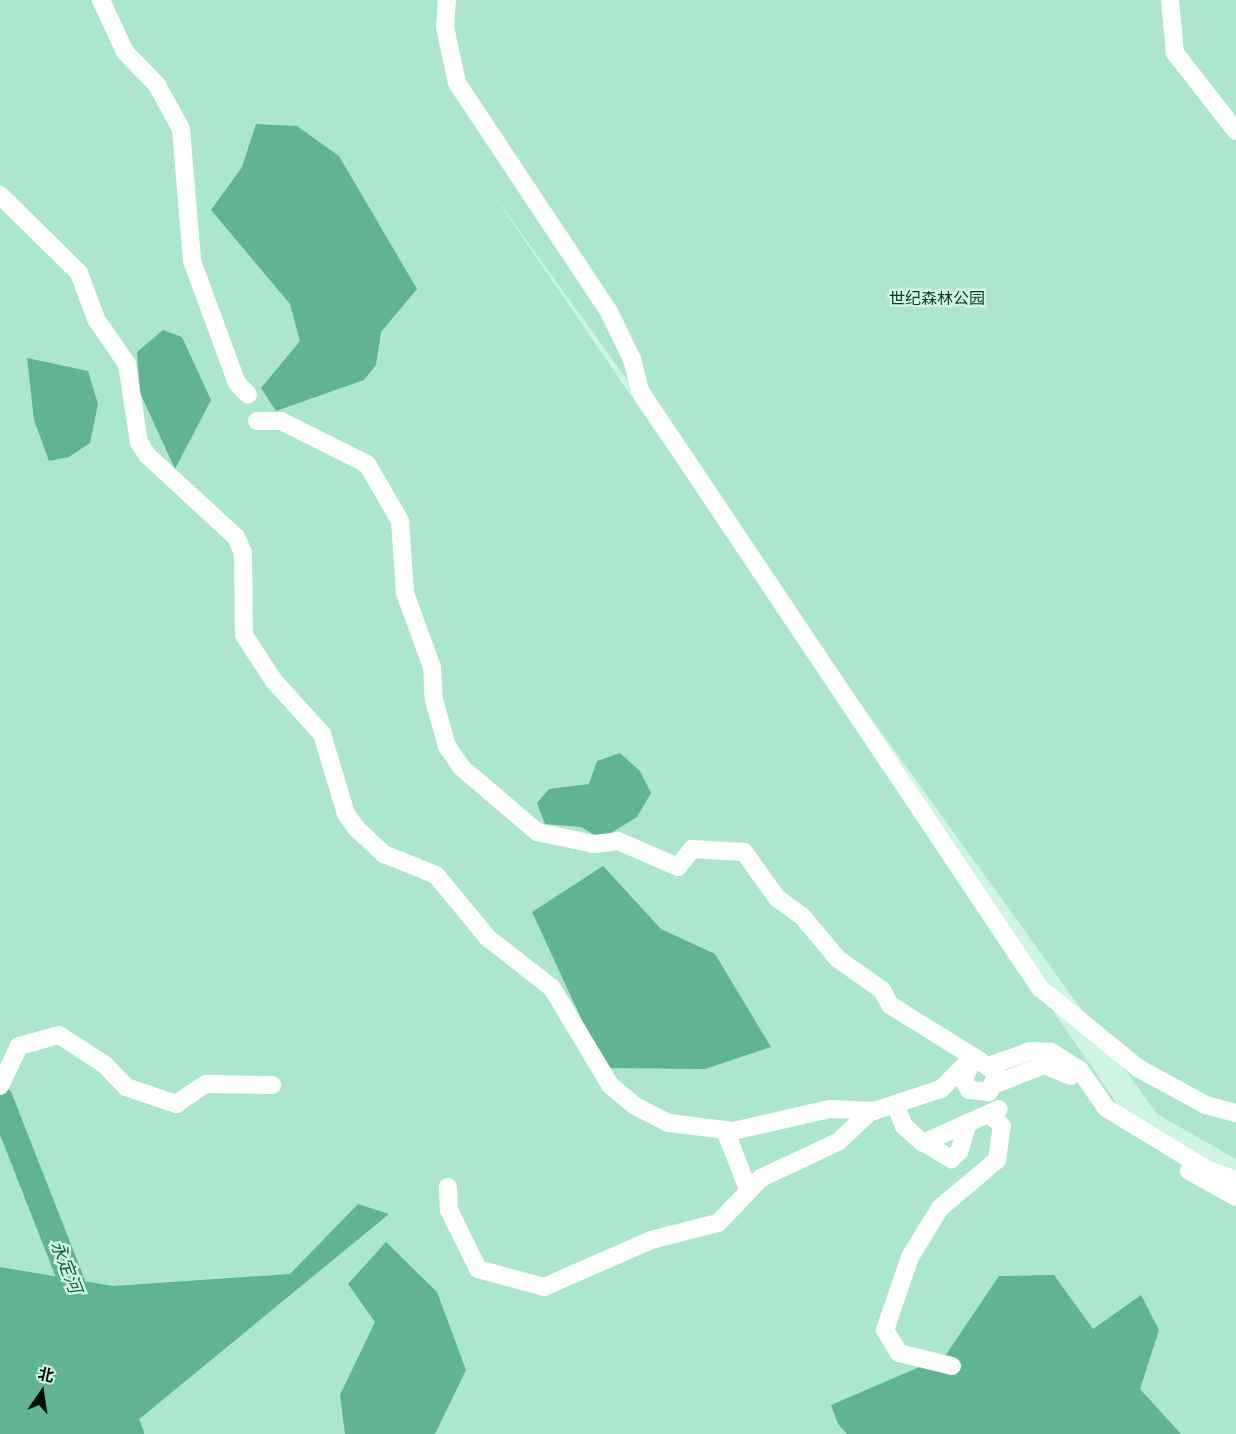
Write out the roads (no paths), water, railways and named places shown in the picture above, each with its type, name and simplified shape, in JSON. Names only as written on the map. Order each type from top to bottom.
[{"type":"lane","points":[[100,0],[125,52],[157,85],[181,129],[192,261],[237,383],[248,395]]},
{"type":"lane","points":[[447,0],[445,27],[456,84],[609,310],[632,359],[640,391],[1040,988],[1138,1068],[1206,1105],[1236,1113]]},
{"type":"lane","points":[[1170,0],[1175,53],[1236,131]]},
{"type":"lane","points":[[0,195],[79,273],[96,319],[127,364],[139,442],[147,455],[236,537],[243,554],[244,635],[274,681],[322,734],[346,814],[363,838],[384,854],[436,875],[488,939],[552,988],[569,1010],[597,1070],[635,1106],[669,1123],[725,1130],[831,1108],[871,1111],[941,1089],[981,1064],[1030,1051],[1051,1052],[1080,1070],[1106,1108],[1208,1170],[1236,1180]]},
{"type":"lane","points":[[257,421],[281,421],[367,464],[400,521],[405,593],[432,667],[434,700],[447,746],[461,767],[537,832],[594,844],[618,841],[678,867],[692,849],[744,852],[777,898],[802,916],[838,959],[882,990],[890,1005],[981,1064],[996,1083]]},
{"type":"lane","points":[[0,1086],[19,1046],[59,1035],[105,1064],[126,1087],[176,1104],[206,1084],[272,1085]]},
{"type":"lane","points":[[981,1064],[964,1080],[969,1090],[984,1094],[996,1083],[1026,1069],[1059,1067],[1111,1122],[1236,1197]]},
{"type":"lane","points":[[895,1104],[904,1126],[925,1143],[951,1159],[959,1152],[968,1122]]},
{"type":"lane","points":[[925,1143],[995,1110],[1002,1126],[997,1160],[940,1208],[910,1257],[885,1330],[899,1353],[952,1365]]},
{"type":"lane","points":[[448,1187],[449,1210],[478,1269],[544,1287],[651,1240],[717,1223],[748,1189],[838,1142],[871,1111]]},
{"type":"lane","points":[[725,1130],[748,1189]]},
{"type":"waterway","name":"永定河","points":[[0,1099],[83,1311]]},
{"type":"waterway","name":"永定河","points":[[116,1395],[131,1434]]},
{"type":"park label","name":"世纪森林公园","points":[[937,298]]}]
